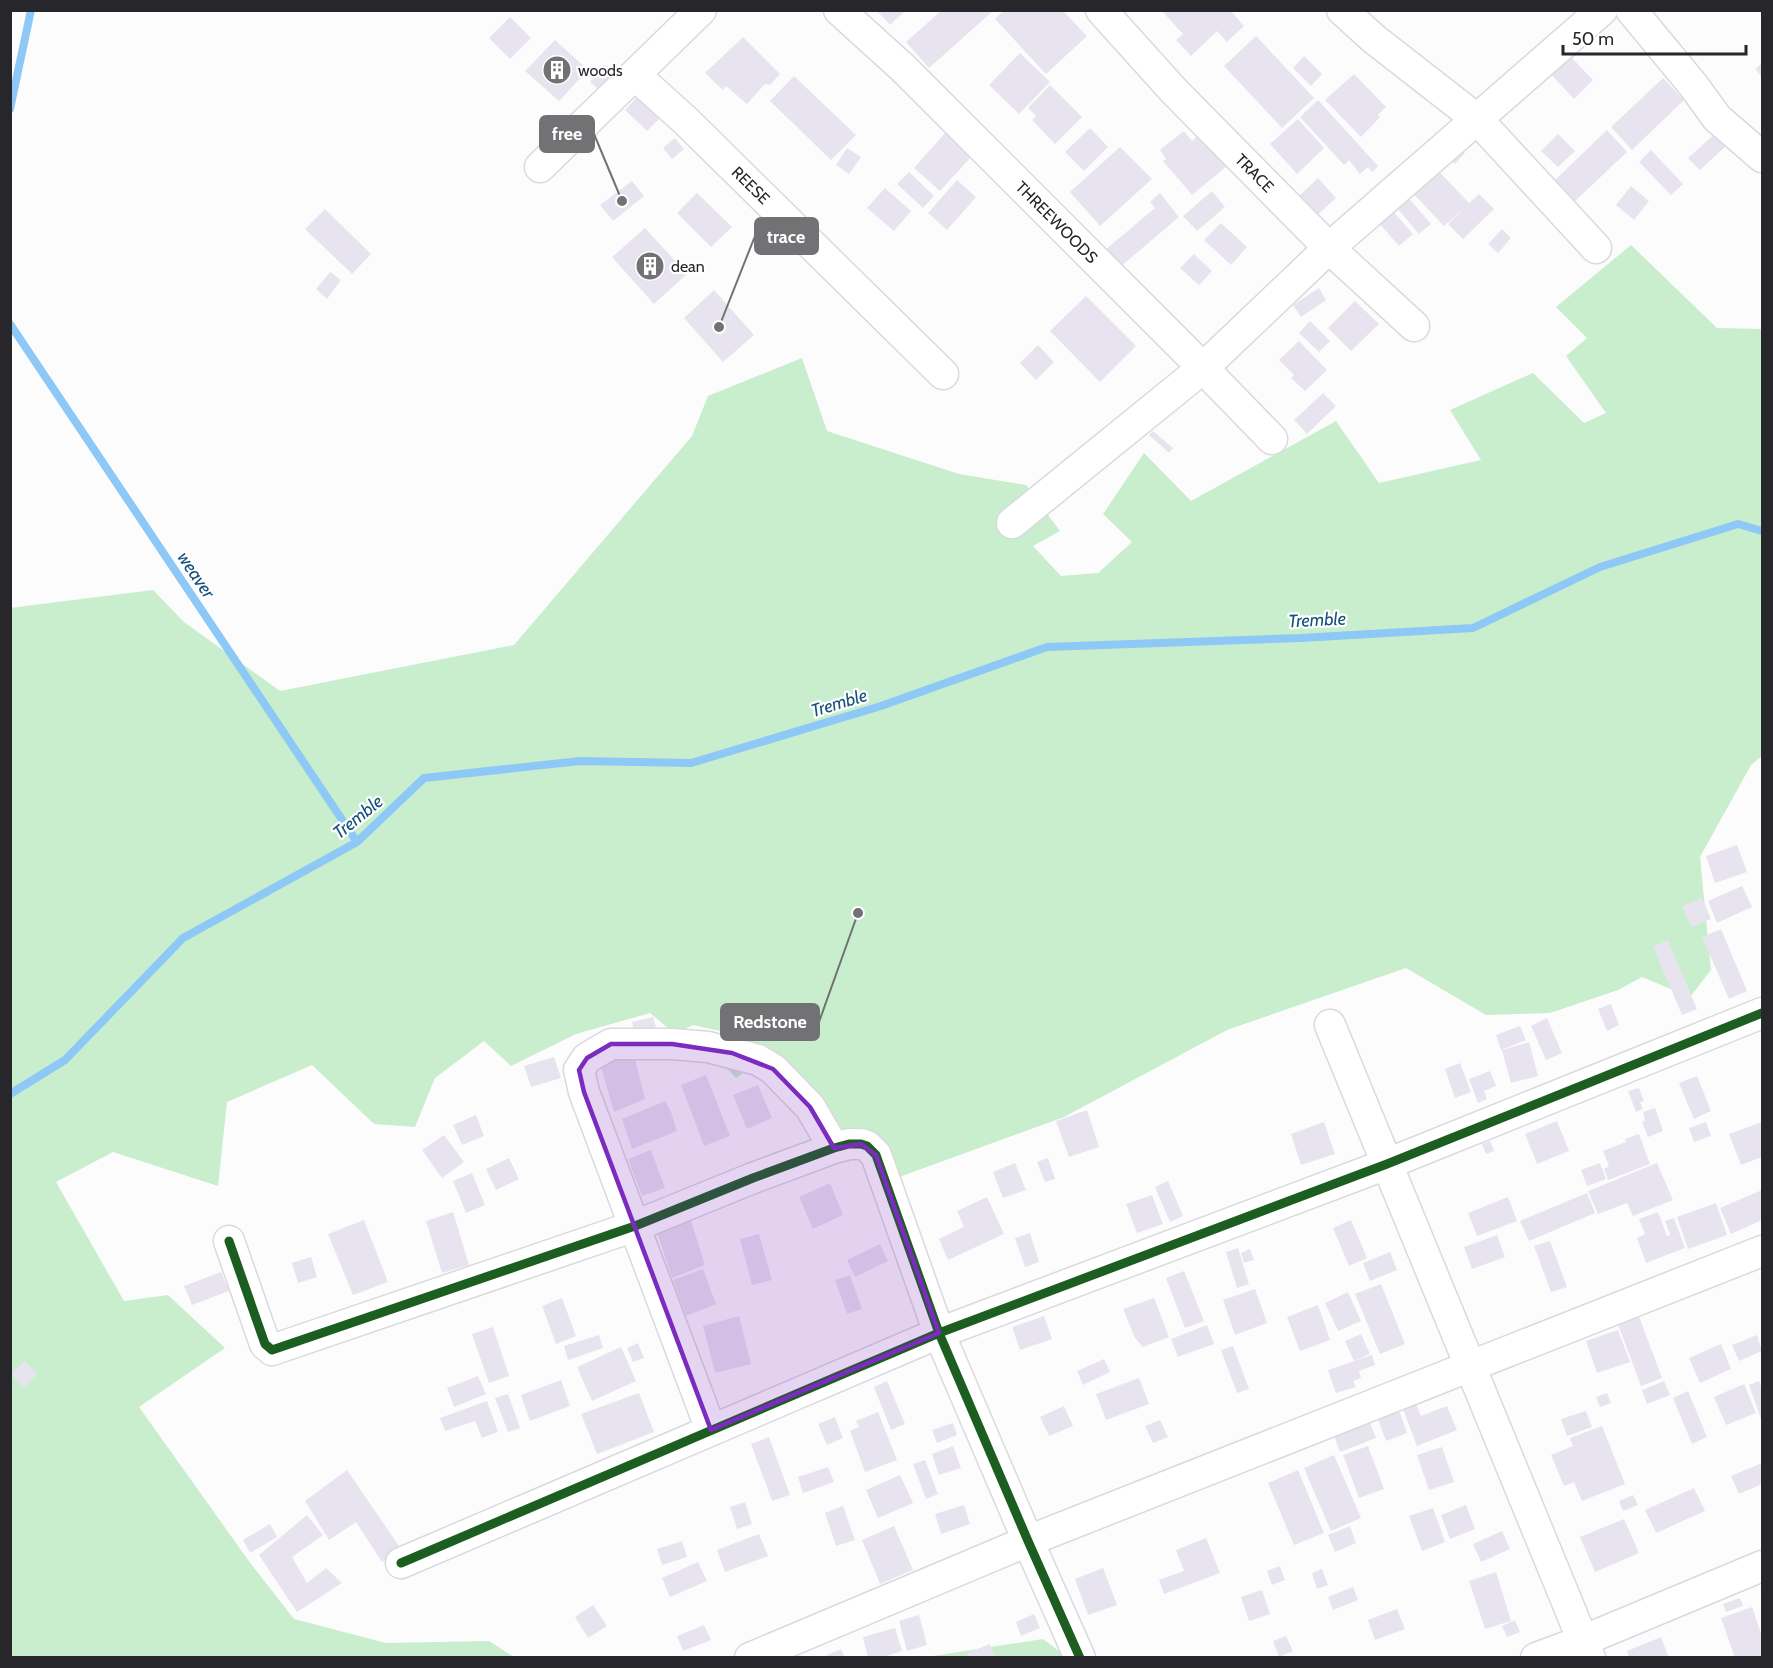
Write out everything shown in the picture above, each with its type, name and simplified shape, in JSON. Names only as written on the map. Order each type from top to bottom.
[{"type":"street","points":[[540,167],[700,10]]},
{"type":"street","name":"THREEWOODS","points":[[839,10],[903,68],[1272,439]]},
{"type":"street","name":"TRACE","points":[[1101,10],[1174,91],[1329,248],[1414,327]]},
{"type":"street","points":[[1342,10],[1374,39],[1478,120],[1596,248]]},
{"type":"street","points":[[1012,524],[1203,368],[1329,248],[1602,10]]},
{"type":"street","points":[[1631,10],[1717,118],[1762,157]]},
{"type":"street","name":"REESE","points":[[635,75],[686,121],[943,374]]},
{"type":"street","points":[[401,1563],[939,1333],[1387,1164],[1762,1013]]},
{"type":"street","points":[[1330,1025],[1586,1649]]},
{"type":"street","points":[[711,1430],[584,1092],[579,1070],[587,1058],[611,1044],[672,1044],[708,1047],[758,1060],[773,1069],[810,1107],[834,1148]]},
{"type":"street","points":[[229,1241],[265,1344],[272,1350],[635,1226],[834,1148],[861,1143],[876,1155],[939,1333],[1080,1658]]},
{"type":"street","points":[[750,1658],[1028,1541],[1762,1251]]},
{"type":"street","points":[[1536,1658],[1586,1649],[1762,1566]]},
{"type":"highlighted area","points":[[611,1044],[672,1044],[732,1053],[773,1069],[810,1107],[834,1148],[861,1144],[876,1155],[939,1333],[711,1430],[584,1092],[579,1070],[587,1058]]},
{"type":"green space","points":[[1631,245],[1717,328],[1762,329],[1762,756],[1751,765],[1700,857],[1711,970],[1690,997],[1642,977],[1618,990],[1550,1013],[1486,1015],[1406,968],[1227,1030],[1064,1117],[880,1184],[765,1057],[736,1078],[715,1055],[734,1034],[693,1025],[675,1034],[650,1013],[576,1034],[511,1066],[484,1041],[435,1078],[415,1127],[374,1124],[312,1065],[227,1102],[218,1186],[113,1152],[56,1182],[124,1301],[168,1295],[225,1348],[139,1407],[251,1564],[294,1619],[386,1643],[489,1641],[514,1657],[11,1657],[10,608],[153,590],[184,622],[280,691],[514,645],[692,436],[708,396],[802,358],[827,431],[959,474],[1026,485],[1060,531],[1033,546],[1061,576],[1098,573],[1132,542],[1103,514],[1144,453],[1191,501],[1336,421],[1379,483],[1481,460],[1450,410],[1533,373],[1584,423],[1606,413],[1566,356],[1587,338],[1556,307]]},
{"type":"green space","points":[[1043,1639],[1067,1657],[920,1658]]},
{"type":"building","points":[[876,10],[906,10],[890,25]]},
{"type":"building","points":[[942,10],[994,10],[929,68],[906,42]]},
{"type":"building","points":[[1004,10],[1062,10],[1087,36],[1046,74],[995,19]]},
{"type":"building","points":[[1161,10],[1230,10],[1244,26],[1227,42],[1217,31],[1191,56],[1176,40],[1183,34]]},
{"type":"building","points":[[510,17],[531,38],[510,59],[489,38]]},
{"type":"building","points":[[1256,36],[1314,98],[1282,128],[1224,66]]},
{"type":"building","points":[[743,37],[780,74],[770,85],[765,84],[747,104],[726,86],[723,90],[705,73]]},
{"type":"building","name":"woods","points":[[555,40],[588,70],[559,101],[525,71]]},
{"type":"building","points":[[1564,50],[1593,80],[1574,99],[1545,68]]},
{"type":"building","points":[[1020,53],[1050,82],[1019,114],[989,85]]},
{"type":"building","points":[[1304,56],[1322,74],[1311,86],[1293,68]]},
{"type":"building","points":[[1762,63],[1762,77],[1755,69]]},
{"type":"building","points":[[605,65],[619,77],[604,94],[590,82]]},
{"type":"building","points":[[1354,74],[1386,107],[1361,137],[1325,100]]},
{"type":"building","points":[[794,76],[856,135],[831,160],[770,101]]},
{"type":"building","points":[[1663,78],[1684,100],[1632,150],[1611,127]]},
{"type":"building","points":[[1050,85],[1082,117],[1055,144],[1032,120],[1036,116],[1028,108]]},
{"type":"building","points":[[640,94],[662,116],[647,131],[625,110]]},
{"type":"building","points":[[1318,100],[1378,166],[1372,172],[1368,167],[1360,174],[1349,160],[1344,165],[1300,117]]},
{"type":"building","points":[[1298,119],[1324,148],[1297,174],[1270,144]]},
{"type":"building","points":[[1090,128],[1108,147],[1084,171],[1065,152]]},
{"type":"building","points":[[1607,130],[1627,152],[1574,202],[1554,181]]},
{"type":"building","points":[[1184,131],[1192,141],[1197,136],[1204,145],[1208,142],[1227,166],[1192,195],[1163,161],[1166,159],[1160,150]]},
{"type":"building","points":[[946,132],[972,156],[940,191],[914,168]]},
{"type":"building","points":[[1717,132],[1728,144],[1700,170],[1688,158]]},
{"type":"building","points":[[1558,134],[1575,151],[1558,167],[1541,151]]},
{"type":"building","points":[[675,138],[684,149],[672,159],[663,148]]},
{"type":"building","points":[[1452,141],[1465,153],[1455,164],[1442,153]]},
{"type":"building","points":[[1120,147],[1152,179],[1100,226],[1070,192]]},
{"type":"building","points":[[847,148],[861,157],[849,174],[836,165]]},
{"type":"building","points":[[1651,150],[1683,184],[1671,195],[1639,162]]},
{"type":"building","points":[[1430,162],[1469,203],[1479,194],[1494,209],[1463,239],[1448,224],[1463,209],[1444,226],[1405,185]]},
{"type":"building","points":[[909,172],[934,196],[923,208],[897,184]]},
{"type":"building","points":[[1318,178],[1336,198],[1315,217],[1297,198]]},
{"type":"building","points":[[957,180],[976,197],[947,230],[928,213]]},
{"type":"building","points":[[632,181],[644,196],[613,221],[600,205]]},
{"type":"building","points":[[1631,186],[1649,201],[1634,220],[1616,205]]},
{"type":"building","points":[[885,188],[911,211],[894,231],[867,208]]},
{"type":"building","points":[[1212,191],[1225,207],[1197,231],[1183,216]]},
{"type":"building","points":[[697,193],[732,227],[711,247],[677,213]]},
{"type":"building","points":[[1160,193],[1179,217],[1120,267],[1105,250],[1155,208],[1150,202]]},
{"type":"building","points":[[1407,196],[1431,224],[1419,234],[1395,206]]},
{"type":"building","points":[[325,209],[371,254],[352,274],[305,229]]},
{"type":"building","points":[[1392,210],[1413,234],[1399,246],[1378,222]]},
{"type":"building","points":[[1221,223],[1247,247],[1231,265],[1204,240]]},
{"type":"building","name":"dean","points":[[645,228],[687,274],[654,304],[612,257]]},
{"type":"building","points":[[1502,229],[1511,238],[1498,253],[1488,244]]},
{"type":"building","points":[[1194,254],[1212,271],[1199,285],[1180,268]]},
{"type":"building","points":[[330,272],[341,280],[327,299],[316,289]]},
{"type":"building","points":[[1319,288],[1326,300],[1301,317],[1293,305]]},
{"type":"building","points":[[714,290],[754,335],[723,362],[684,318]]},
{"type":"building","points":[[1086,296],[1136,346],[1100,382],[1050,331]]},
{"type":"building","points":[[1355,301],[1379,324],[1351,351],[1328,328]]},
{"type":"building","points":[[1310,321],[1330,341],[1319,352],[1299,333]]},
{"type":"building","points":[[1299,341],[1327,370],[1305,391],[1291,378],[1294,375],[1279,360]]},
{"type":"building","points":[[1038,345],[1054,362],[1036,380],[1020,363]]},
{"type":"building","points":[[1323,393],[1336,406],[1307,434],[1294,420]]},
{"type":"building","points":[[1153,431],[1173,448],[1169,453],[1149,435]]},
{"type":"building","points":[[1737,845],[1747,872],[1715,883],[1706,856]]},
{"type":"building","points":[[1742,886],[1752,907],[1717,923],[1708,901]]},
{"type":"building","points":[[1702,898],[1711,919],[1691,927],[1682,906]]},
{"type":"building","points":[[1721,929],[1747,991],[1729,999],[1702,937]]},
{"type":"building","points":[[1668,940],[1697,1009],[1682,1015],[1653,947]]},
{"type":"building","points":[[1611,1004],[1619,1025],[1607,1031],[1598,1009]]},
{"type":"building","points":[[653,1017],[656,1027],[635,1034],[632,1022]]},
{"type":"building","points":[[1547,1018],[1562,1053],[1546,1060],[1531,1026]]},
{"type":"building","points":[[1520,1026],[1526,1040],[1501,1050],[1496,1035]]},
{"type":"building","points":[[1529,1042],[1538,1076],[1511,1083],[1502,1050]]},
{"type":"building","points":[[634,1055],[645,1099],[614,1112],[600,1064]]},
{"type":"building","points":[[554,1057],[561,1078],[531,1087],[524,1066]]},
{"type":"building","points":[[1460,1063],[1471,1092],[1455,1098],[1445,1069]]},
{"type":"building","points":[[1490,1071],[1496,1086],[1484,1091],[1487,1099],[1478,1103],[1469,1079]]},
{"type":"building","points":[[706,1075],[730,1136],[704,1146],[681,1085]]},
{"type":"building","points":[[1697,1076],[1711,1111],[1694,1119],[1679,1083]]},
{"type":"building","points":[[758,1085],[772,1118],[747,1129],[733,1095]]},
{"type":"building","points":[[1639,1088],[1644,1101],[1640,1102],[1643,1109],[1636,1112],[1628,1091]]},
{"type":"building","points":[[665,1101],[677,1131],[632,1149],[622,1119]]},
{"type":"building","points":[[1655,1108],[1663,1131],[1648,1137],[1642,1122],[1645,1121],[1643,1112]]},
{"type":"building","points":[[1087,1110],[1099,1147],[1069,1157],[1056,1121]]},
{"type":"building","points":[[476,1115],[484,1136],[462,1145],[453,1125]]},
{"type":"building","points":[[1557,1121],[1569,1151],[1537,1164],[1525,1134]]},
{"type":"building","points":[[1324,1122],[1335,1154],[1301,1165],[1291,1134]]},
{"type":"building","points":[[1706,1122],[1711,1136],[1694,1142],[1689,1128]]},
{"type":"building","points":[[1762,1122],[1762,1157],[1741,1165],[1729,1134]]},
{"type":"building","points":[[1639,1134],[1650,1164],[1608,1180],[1604,1169],[1609,1166],[1603,1151]]},
{"type":"building","points":[[444,1135],[464,1162],[442,1178],[422,1150]]},
{"type":"building","points":[[1490,1141],[1494,1151],[1486,1154],[1482,1144]]},
{"type":"building","points":[[651,1150],[665,1188],[642,1196],[628,1159]]},
{"type":"building","points":[[509,1158],[519,1179],[496,1190],[486,1169]]},
{"type":"building","points":[[1048,1158],[1055,1179],[1045,1182],[1037,1162]]},
{"type":"building","points":[[1015,1163],[1026,1190],[1003,1198],[993,1172]]},
{"type":"building","points":[[1600,1163],[1606,1179],[1587,1186],[1581,1170]]},
{"type":"building","points":[[1657,1163],[1673,1200],[1633,1216],[1627,1203],[1598,1214],[1588,1191]]},
{"type":"building","points":[[472,1173],[485,1205],[466,1213],[453,1181]]},
{"type":"building","points":[[1168,1181],[1183,1216],[1170,1222],[1155,1187]]},
{"type":"building","points":[[830,1183],[843,1215],[813,1229],[799,1197]]},
{"type":"building","points":[[1762,1190],[1762,1220],[1731,1234],[1720,1208]]},
{"type":"building","points":[[1587,1193],[1595,1213],[1529,1241],[1520,1221]]},
{"type":"building","points":[[1152,1195],[1163,1224],[1137,1233],[1126,1204]]},
{"type":"building","points":[[987,1197],[1004,1234],[948,1260],[939,1239],[964,1227],[957,1211]]},
{"type":"building","points":[[1508,1197],[1517,1221],[1477,1236],[1468,1213]]},
{"type":"building","points":[[1716,1203],[1727,1235],[1688,1249],[1677,1217]]},
{"type":"building","points":[[453,1212],[469,1265],[442,1273],[426,1221]]},
{"type":"building","points":[[1658,1212],[1667,1236],[1670,1235],[1665,1221],[1674,1218],[1685,1248],[1646,1263],[1637,1238],[1645,1234],[1639,1219]]},
{"type":"building","points":[[690,1218],[705,1265],[672,1278],[656,1229]]},
{"type":"building","points":[[364,1220],[388,1282],[353,1295],[328,1234]]},
{"type":"building","points":[[1351,1220],[1367,1258],[1349,1266],[1333,1228]]},
{"type":"building","points":[[1030,1233],[1039,1262],[1025,1267],[1015,1238]]},
{"type":"building","points":[[759,1234],[772,1280],[752,1285],[740,1239]]},
{"type":"building","points":[[1497,1235],[1505,1257],[1472,1269],[1464,1247]]},
{"type":"building","points":[[1550,1241],[1567,1287],[1551,1292],[1534,1246]]},
{"type":"building","points":[[880,1244],[888,1261],[855,1277],[847,1260]]},
{"type":"building","points":[[1238,1248],[1249,1284],[1237,1288],[1226,1252]]},
{"type":"building","points":[[1250,1249],[1254,1260],[1244,1263],[1241,1253]]},
{"type":"building","points":[[1390,1252],[1397,1270],[1370,1281],[1363,1263]]},
{"type":"building","points":[[311,1257],[317,1277],[298,1283],[292,1263]]},
{"type":"building","points":[[703,1269],[716,1304],[686,1316],[673,1280]]},
{"type":"building","points":[[1184,1271],[1204,1321],[1185,1328],[1166,1278]]},
{"type":"building","points":[[221,1272],[229,1291],[192,1305],[184,1286]]},
{"type":"building","points":[[850,1275],[862,1309],[847,1314],[835,1280]]},
{"type":"building","points":[[1381,1284],[1405,1344],[1380,1354],[1355,1294]]},
{"type":"building","points":[[1255,1289],[1267,1323],[1235,1335],[1223,1300]]},
{"type":"building","points":[[1348,1292],[1361,1321],[1338,1331],[1325,1303]]},
{"type":"building","points":[[562,1298],[576,1336],[556,1344],[542,1306]]},
{"type":"building","points":[[1154,1298],[1169,1337],[1143,1347],[1135,1338],[1123,1309]]},
{"type":"building","points":[[1318,1305],[1330,1340],[1300,1351],[1287,1317]]},
{"type":"building","points":[[1638,1314],[1662,1378],[1641,1386],[1617,1322]]},
{"type":"building","points":[[739,1316],[751,1364],[715,1373],[703,1326]]},
{"type":"building","points":[[1044,1316],[1052,1339],[1020,1350],[1012,1327]]},
{"type":"building","points":[[1207,1325],[1214,1344],[1178,1357],[1171,1339]]},
{"type":"building","points":[[493,1327],[509,1376],[489,1383],[472,1334]]},
{"type":"building","points":[[1618,1330],[1630,1362],[1597,1373],[1586,1341]]},
{"type":"building","points":[[1361,1334],[1370,1354],[1354,1361],[1345,1341]]},
{"type":"building","points":[[599,1335],[603,1348],[568,1360],[564,1346]]},
{"type":"building","points":[[1757,1335],[1762,1351],[1739,1361],[1732,1345]]},
{"type":"building","points":[[638,1343],[644,1358],[633,1362],[627,1348]]},
{"type":"building","points":[[1721,1344],[1731,1369],[1700,1383],[1689,1358]]},
{"type":"building","points":[[1233,1346],[1249,1389],[1237,1393],[1221,1350]]},
{"type":"building","points":[[621,1347],[636,1381],[592,1401],[577,1367]]},
{"type":"building","points":[[1372,1355],[1375,1365],[1359,1371],[1361,1378],[1353,1381],[1356,1387],[1336,1393],[1328,1370]]},
{"type":"building","points":[[1104,1359],[1110,1372],[1083,1385],[1077,1371]]},
{"type":"building","points":[[25,1361],[37,1374],[24,1387],[11,1374]]},
{"type":"building","points":[[478,1376],[486,1394],[454,1407],[447,1388]]},
{"type":"building","points":[[1139,1378],[1149,1404],[1106,1420],[1096,1394]]},
{"type":"building","points":[[561,1380],[570,1406],[530,1421],[521,1395]]},
{"type":"building","points":[[887,1381],[905,1424],[891,1430],[874,1387]]},
{"type":"building","points":[[1664,1381],[1670,1395],[1647,1404],[1642,1390]]},
{"type":"building","points":[[1759,1381],[1762,1389],[1762,1422],[1749,1385]]},
{"type":"building","points":[[1744,1384],[1756,1413],[1726,1425],[1714,1397]]},
{"type":"building","points":[[1688,1391],[1707,1437],[1692,1444],[1673,1398]]},
{"type":"building","points":[[639,1393],[654,1432],[597,1454],[581,1414]]},
{"type":"building","points":[[1607,1393],[1611,1403],[1600,1407],[1596,1397]]},
{"type":"building","points":[[508,1394],[520,1428],[508,1432],[495,1398]]},
{"type":"building","points":[[487,1401],[498,1432],[482,1438],[475,1421],[445,1431],[440,1418]]},
{"type":"building","points":[[1416,1404],[1421,1416],[1447,1406],[1457,1430],[1417,1446],[1403,1409]]},
{"type":"building","points":[[1064,1406],[1073,1426],[1049,1436],[1040,1417]]},
{"type":"building","points":[[1398,1407],[1407,1433],[1386,1441],[1376,1414]]},
{"type":"building","points":[[1586,1411],[1592,1427],[1567,1436],[1561,1419]]},
{"type":"building","points":[[878,1412],[897,1460],[865,1472],[850,1431],[859,1427],[856,1421]]},
{"type":"building","points":[[835,1417],[843,1438],[827,1445],[818,1424]]},
{"type":"building","points":[[1160,1420],[1168,1437],[1153,1443],[1145,1426]]},
{"type":"building","points":[[1369,1420],[1376,1438],[1340,1452],[1333,1433]]},
{"type":"building","points":[[953,1423],[957,1435],[937,1443],[932,1430]]},
{"type":"building","points":[[1602,1426],[1625,1484],[1582,1501],[1574,1482],[1564,1486],[1551,1455],[1573,1446],[1570,1438]]},
{"type":"building","points":[[769,1437],[790,1495],[772,1501],[751,1444]]},
{"type":"building","points":[[953,1446],[961,1468],[939,1475],[932,1454]]},
{"type":"building","points":[[1368,1446],[1384,1489],[1359,1498],[1343,1455]]},
{"type":"building","points":[[1442,1447],[1454,1482],[1429,1490],[1417,1455]]},
{"type":"building","points":[[1334,1455],[1361,1518],[1331,1531],[1304,1468]]},
{"type":"building","points":[[925,1460],[938,1494],[926,1499],[913,1464]]},
{"type":"building","points":[[1762,1463],[1762,1484],[1739,1494],[1731,1476]]},
{"type":"building","points":[[828,1467],[834,1482],[803,1493],[798,1477]]},
{"type":"building","points":[[347,1470],[401,1549],[382,1562],[356,1522],[329,1540],[305,1501]]},
{"type":"building","points":[[1298,1470],[1324,1533],[1294,1545],[1268,1483]]},
{"type":"building","points":[[900,1475],[913,1503],[878,1518],[866,1490]]},
{"type":"building","points":[[1694,1488],[1705,1511],[1656,1533],[1645,1510]]},
{"type":"building","points":[[1633,1495],[1638,1505],[1623,1511],[1619,1501]]},
{"type":"building","points":[[745,1502],[752,1524],[737,1529],[730,1507]]},
{"type":"building","points":[[964,1505],[970,1524],[941,1534],[935,1514]]},
{"type":"building","points":[[1466,1505],[1475,1529],[1450,1539],[1441,1515]]},
{"type":"building","points":[[843,1506],[855,1540],[836,1546],[825,1513]]},
{"type":"building","points":[[1433,1508],[1445,1542],[1422,1551],[1409,1516]]},
{"type":"building","points":[[307,1515],[323,1535],[292,1557],[307,1583],[326,1568],[342,1583],[297,1612],[259,1555]]},
{"type":"building","points":[[1624,1519],[1639,1553],[1595,1572],[1580,1537]]},
{"type":"building","points":[[270,1524],[277,1537],[250,1553],[243,1540]]},
{"type":"building","points":[[894,1526],[913,1570],[880,1584],[862,1540]]},
{"type":"building","points":[[1350,1526],[1356,1543],[1335,1552],[1328,1535]]},
{"type":"building","points":[[1502,1531],[1510,1549],[1481,1562],[1473,1544]]},
{"type":"building","points":[[759,1534],[768,1556],[725,1572],[717,1550]]},
{"type":"building","points":[[1206,1538],[1220,1573],[1164,1594],[1159,1580],[1184,1571],[1176,1550]]},
{"type":"building","points":[[682,1541],[687,1557],[662,1565],[657,1549]]},
{"type":"building","points":[[698,1562],[707,1581],[670,1597],[662,1578]]},
{"type":"building","points":[[1280,1566],[1285,1580],[1272,1585],[1267,1571]]},
{"type":"building","points":[[1103,1568],[1117,1605],[1088,1615],[1075,1579]]},
{"type":"building","points":[[1322,1569],[1328,1585],[1317,1589],[1312,1573]]},
{"type":"building","points":[[1496,1572],[1511,1621],[1485,1629],[1469,1581]]},
{"type":"building","points":[[1353,1587],[1358,1600],[1333,1610],[1328,1597]]},
{"type":"building","points":[[1262,1590],[1270,1614],[1249,1621],[1241,1597]]},
{"type":"building","points":[[1740,1598],[1743,1606],[1726,1612],[1723,1604]]},
{"type":"building","points":[[593,1605],[607,1626],[588,1638],[575,1617]]},
{"type":"building","points":[[1752,1607],[1762,1636],[1762,1658],[1735,1658],[1721,1618]]},
{"type":"building","points":[[1397,1609],[1405,1629],[1375,1640],[1368,1620]]},
{"type":"building","points":[[1034,1614],[1040,1628],[1021,1636],[1016,1622]]},
{"type":"building","points":[[919,1615],[927,1645],[907,1651],[899,1621]]},
{"type":"building","points":[[1515,1620],[1520,1632],[1507,1637],[1502,1626]]},
{"type":"building","points":[[704,1625],[711,1640],[683,1651],[677,1636]]},
{"type":"building","points":[[895,1628],[902,1651],[881,1658],[868,1658],[863,1637]]},
{"type":"building","points":[[1286,1636],[1293,1651],[1279,1657],[1273,1641]]},
{"type":"building","points":[[1661,1637],[1669,1658],[1629,1658],[1627,1651]]},
{"type":"building","points":[[990,1644],[995,1656],[968,1658],[967,1653]]},
{"type":"building","points":[[841,1649],[845,1658],[829,1658],[827,1655]]},
{"type":"waterway","name":"weaver","points":[[10,109],[31,10]]},
{"type":"waterway","name":"weaver","points":[[10,324],[357,842]]},
{"type":"waterway","name":"Tremble","points":[[10,1094],[65,1060],[183,938],[357,842],[424,778],[580,761],[691,763],[881,706],[1047,647],[1301,638],[1473,628],[1600,567],[1738,524],[1762,531]]},
{"type":"cycle path","points":[[401,1563],[939,1333],[1387,1164],[1762,1013]]},
{"type":"cycle path","points":[[229,1241],[265,1344],[272,1350],[635,1226],[834,1148],[849,1144],[867,1146],[876,1155],[939,1333],[1080,1658]]},
{"type":"place","name":"woods","points":[[557,70]]},
{"type":"place","name":"free","points":[[622,201]]},
{"type":"place","name":"dean","points":[[650,266]]},
{"type":"place","name":"trace","points":[[719,327]]},
{"type":"place","name":"Redstone","points":[[858,913]]}]
